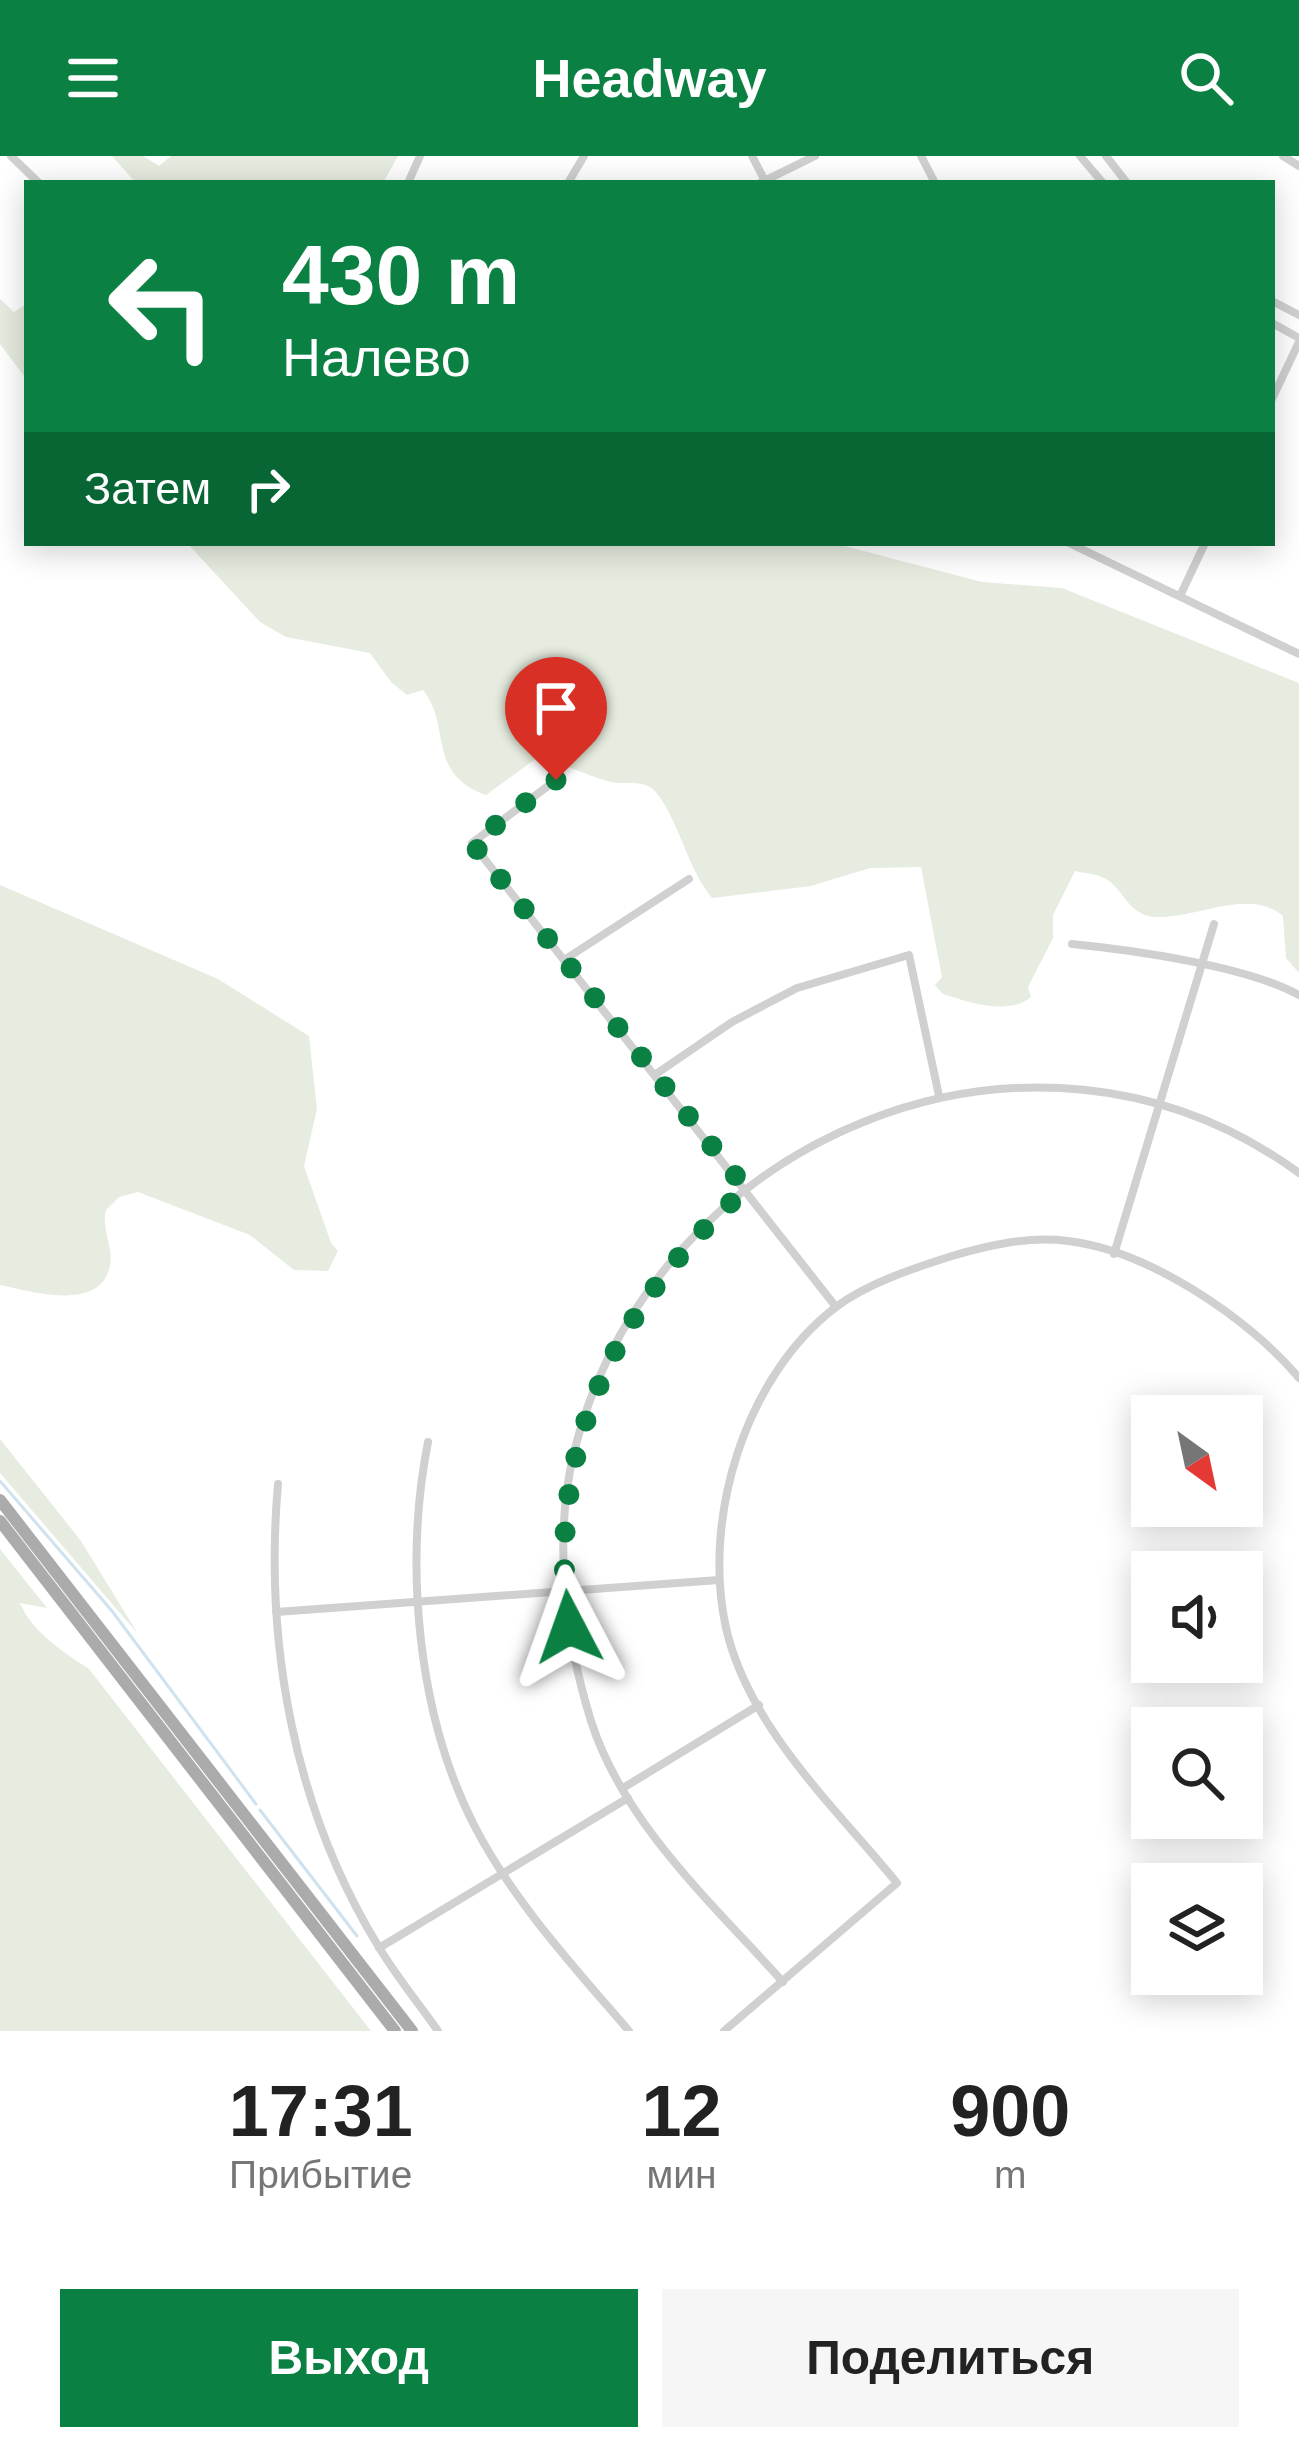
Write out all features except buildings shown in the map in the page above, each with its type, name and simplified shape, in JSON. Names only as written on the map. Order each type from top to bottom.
[{"type":"main road","points":[[0,1500],[412,2031]]},
{"type":"main road","points":[[0,1521],[395,2031]]},
{"type":"street","points":[[11,156],[36,180]]},
{"type":"street","points":[[767,180],[814,156]]},
{"type":"street","points":[[1080,156],[1100,180]]},
{"type":"street","points":[[1106,156],[1125,180]]},
{"type":"street","points":[[1283,156],[1299,166]]},
{"type":"street","points":[[1275,392],[1299,340]]},
{"type":"street","points":[[1075,546],[1299,654]]},
{"type":"street","points":[[1180,596],[1203,546]]},
{"type":"street","points":[[556,780],[472,843],[836,1307]]},
{"type":"street","points":[[564,959],[689,879]]},
{"type":"street","points":[[1114,1254],[1214,924]]},
{"type":"street","points":[[1072,944],[1131,950],[1203,966],[1299,995]]},
{"type":"street","points":[[656,1074],[731,1022],[797,988],[909,955],[939,1096]]},
{"type":"street","points":[[782,1982],[671,1858],[628,1798],[592,1724],[564,1590],[574,1454],[601,1377],[648,1292],[701,1228],[803,1149],[852,1124],[939,1096],[1054,1086],[1162,1103],[1272,1153],[1299,1173]]},
{"type":"street","points":[[724,2031],[897,1883],[776,1735],[733,1650],[719,1580],[721,1526],[731,1476],[760,1403],[790,1356],[836,1307],[914,1268],[995,1243],[1069,1240],[1156,1270],[1228,1312],[1299,1378]]},
{"type":"street","points":[[428,1442],[418,1496],[419,1599],[428,1673],[444,1741],[473,1823],[503,1875],[629,2031]]},
{"type":"street","points":[[278,1484],[272,1570],[284,1698],[298,1761],[332,1856],[379,1948],[438,2031]]},
{"type":"street","points":[[276,1612],[719,1580]]},
{"type":"street","points":[[622,1787],[759,1705]]},
{"type":"street","points":[[379,1948],[628,1798]]},
{"type":"shaded area","points":[[112,156],[143,156],[159,166],[171,156],[398,156],[385,180],[133,180]]},
{"type":"shaded area","points":[[0,299],[14,312],[24,305],[24,376],[0,344]]},
{"type":"shaded area","points":[[190,546],[844,546],[982,582],[1062,588],[1299,683],[1299,973],[1286,958],[1283,916],[1269,908],[1239,904],[1155,917],[1138,911],[1104,878],[1075,871],[1053,915],[1053,938],[1028,987],[1031,997],[1000,1007],[943,994],[935,985],[942,977],[921,867],[870,868],[811,886],[712,898],[654,790],[534,760],[486,795],[467,786],[447,762],[432,704],[423,690],[407,695],[370,653],[286,637],[260,622]]},
{"type":"shaded area","points":[[0,885],[218,979],[309,1036],[317,1109],[304,1166],[338,1251],[328,1271],[294,1270],[250,1235],[138,1192],[119,1197],[106,1210],[110,1266],[104,1281],[93,1290],[62,1295],[0,1285]]},
{"type":"shaded area","points":[[0,1439],[81,1541],[138,1634],[0,1473]]},
{"type":"shaded area","points":[[0,1549],[47,1608],[20,1603],[32,1623],[89,1669],[371,2031],[0,2031]]},
{"type":"waterway","points":[[0,1481],[112,1611],[256,1804]]},
{"type":"waterway","points":[[260,1810],[357,1936]]},
{"type":"route","points":[[556,780],[472,843],[746,1189],[701,1228],[648,1292],[601,1377],[574,1454],[565,1534],[569,1627]]}]
